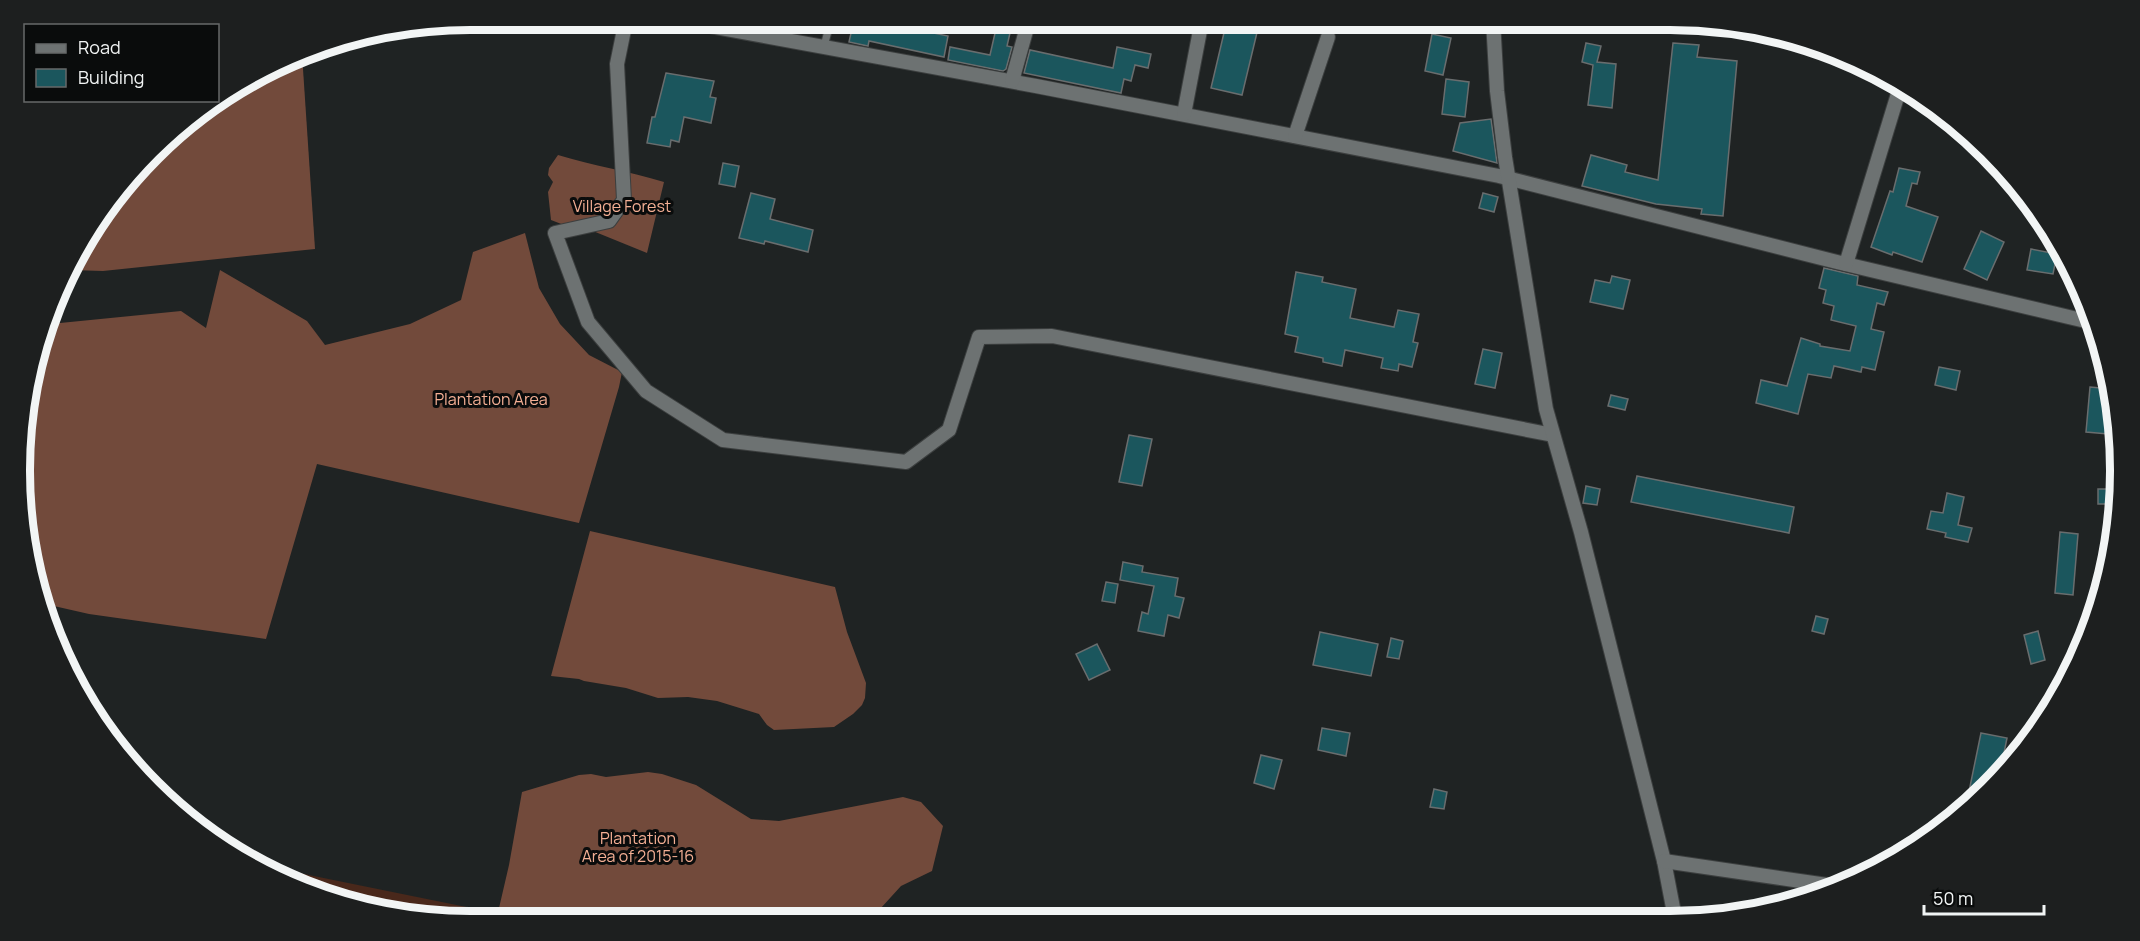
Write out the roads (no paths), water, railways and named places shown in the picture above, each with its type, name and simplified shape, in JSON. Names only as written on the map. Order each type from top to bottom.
[{"type":"street","points":[[624,30],[617,64],[624,200],[609,221],[555,233],[588,322],[646,391],[723,440],[906,462],[949,430],[979,337],[1041,336],[1052,336],[1553,435]]},
{"type":"street","points":[[733,30],[1012,81],[1509,178],[1846,264],[2084,321]]},
{"type":"street","points":[[1012,81],[1026,30]]},
{"type":"street","points":[[1184,114],[1200,30]]},
{"type":"street","points":[[1494,30],[1497,91],[1509,178],[1546,409],[1581,532],[1664,861],[1674,911]]},
{"type":"street","points":[[1294,136],[1328,37]]},
{"type":"street","points":[[1846,264],[1898,94]]},
{"type":"street","points":[[1664,861],[1821,884]]},
{"type":"lane","points":[[824,46],[828,30]]},
{"type":"park label","name":"Village Forest","points":[[622,206]]},
{"type":"park label","name":"Plantation Area","points":[[491,399]]},
{"type":"park label","name":"Plantation Area of 2015-16","points":[[638,847]]}]
